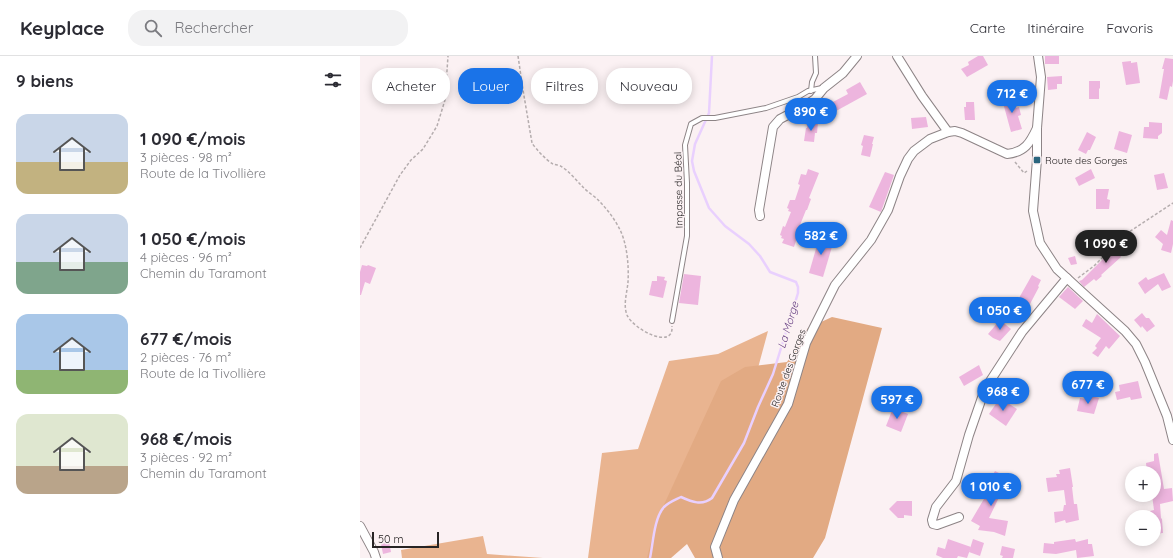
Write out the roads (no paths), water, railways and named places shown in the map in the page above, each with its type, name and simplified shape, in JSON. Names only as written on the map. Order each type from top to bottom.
[{"type":"street","points":[[760,216],[760,202],[773,127],[780,119],[815,99],[824,88],[843,73],[857,56]]},
{"type":"street","points":[[897,56],[922,96],[948,132],[955,131],[962,133],[1007,154],[1014,153],[1026,146],[1030,142],[1037,128]]},
{"type":"street","points":[[1038,56],[1041,77],[1033,211],[1040,243],[1057,269],[1125,331],[1136,344],[1170,414],[1173,440]]},
{"type":"street","name":"Route des Gorges","points":[[718,558],[715,548],[734,500],[788,404],[806,343],[835,286],[871,240],[888,210],[900,176],[908,159],[914,151],[930,140],[948,132]]},
{"type":"street","points":[[959,517],[937,525],[933,524],[932,520],[936,507],[956,481],[969,435],[985,389],[1022,332],[1069,280]]},
{"type":"street","points":[[360,526],[376,558]]},
{"type":"lane","points":[[811,91],[812,82],[816,73],[815,56]]},
{"type":"lane","name":"Impasse du Béal","points":[[672,321],[687,236],[685,145],[691,124],[702,118],[715,118],[766,108],[811,91],[824,88]]},
{"type":"waterway","name":"La Morge","points":[[650,558],[654,531],[658,518],[664,507],[670,502],[681,497],[693,502],[701,503],[712,498],[744,443],[773,374],[798,293],[796,282],[770,272],[760,256],[749,244],[725,226],[709,208],[694,171],[692,161],[695,144],[709,113],[712,56]]},
{"type":"place","name":"Route des Gorges","points":[[1037,160]]}]
